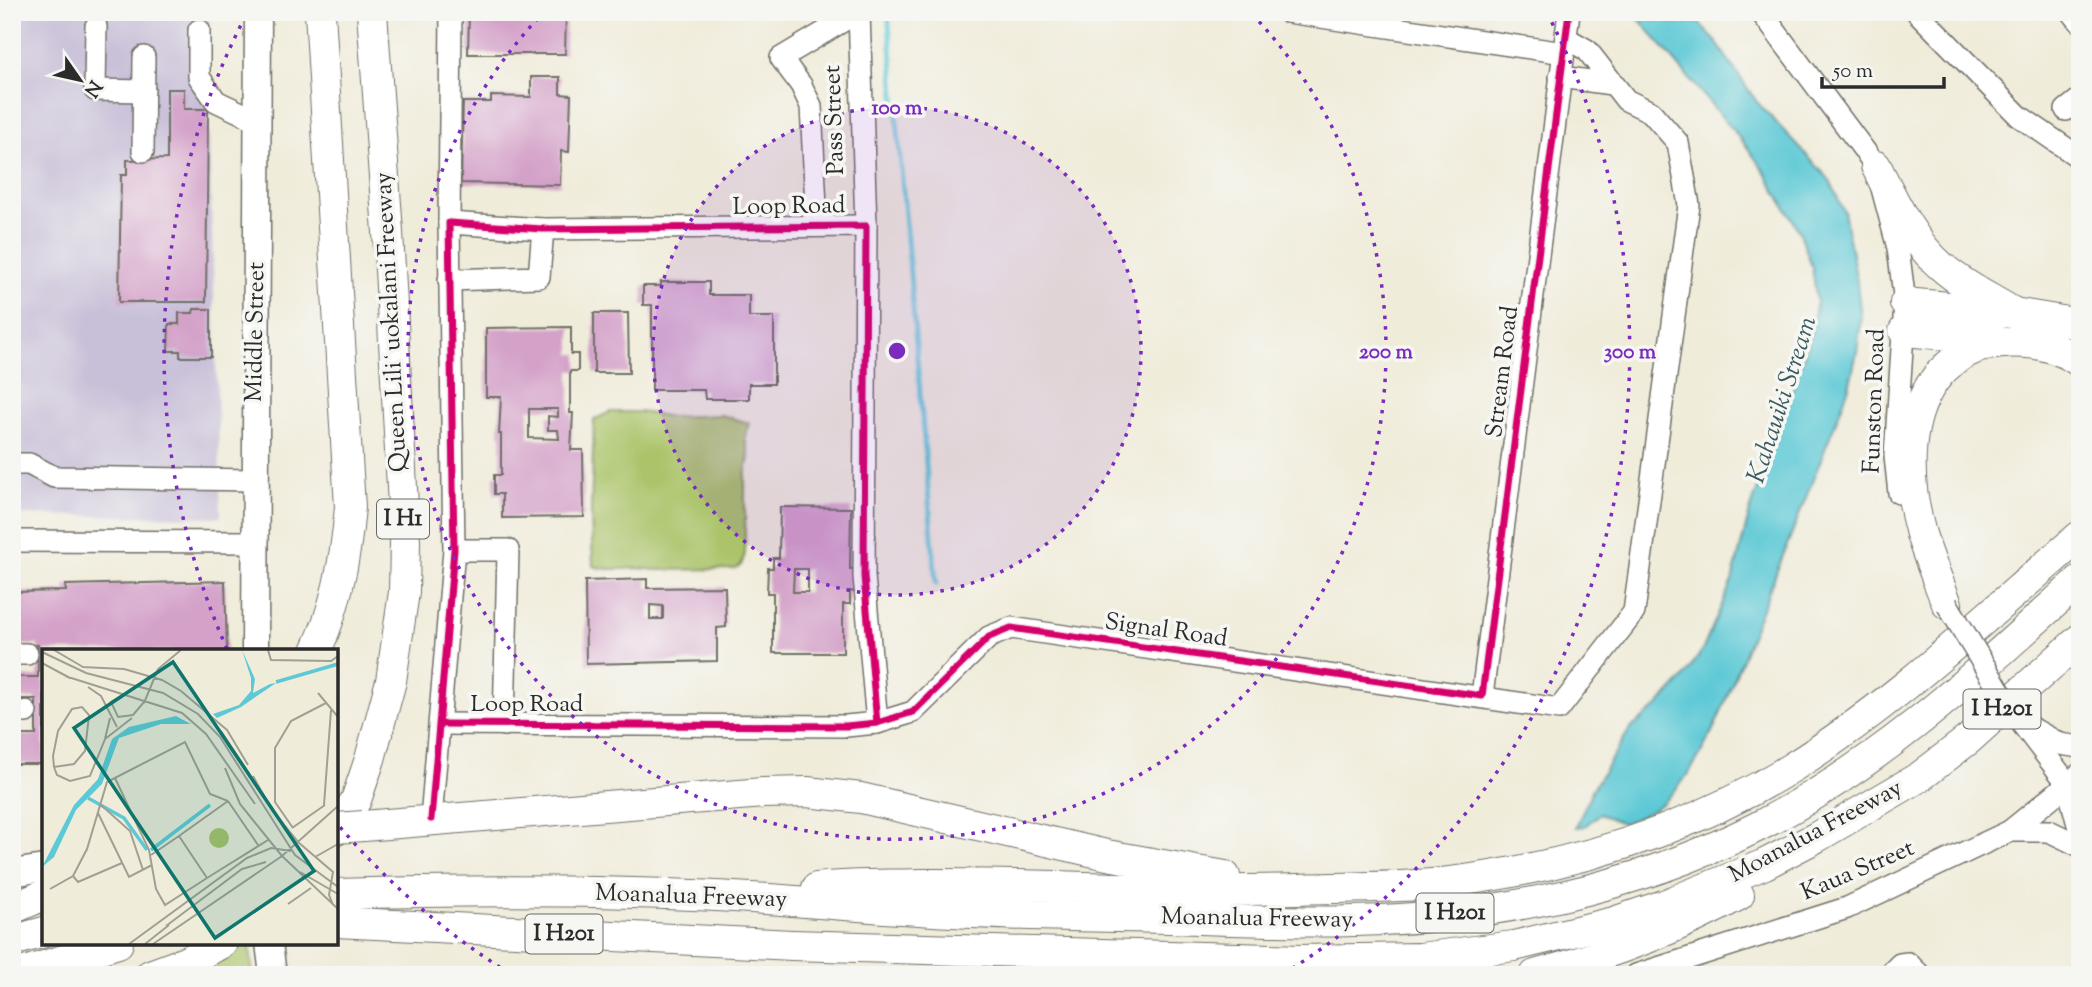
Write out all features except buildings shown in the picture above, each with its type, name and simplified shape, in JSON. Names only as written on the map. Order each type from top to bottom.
[{"type":"highway","name":"Queen Liliʻuokalani Freeway","points":[[317,649],[333,604],[348,536],[350,507],[320,12]]},
{"type":"highway","name":"Queen Liliʻuokalani Freeway","points":[[348,821],[370,759],[391,681],[404,592],[405,542],[389,245],[372,12]]},
{"type":"highway","points":[[1876,166],[1896,205],[1928,253],[1955,276],[2014,313]]},
{"type":"highway","points":[[1905,317],[2014,313],[2080,324]]},
{"type":"highway","points":[[1905,317],[2051,346],[2080,362]]},
{"type":"highway","points":[[1947,604],[1921,533],[1910,468],[1914,427],[1921,402],[1932,382],[1965,352],[2001,343],[2031,342]]},
{"type":"highway","points":[[1903,688],[2009,585],[2080,521]]},
{"type":"highway","points":[[733,897],[840,885],[967,884],[1204,890],[1438,884],[1541,866],[1646,836],[1696,818],[1737,799],[1791,768],[1852,728],[1903,688],[2080,536]]},
{"type":"highway","name":"Moanalua Freeway","points":[[338,894],[466,890],[733,897],[923,911],[1354,921],[1471,912],[1584,890],[1698,852],[1755,828],[1806,800],[1914,727],[2080,580]]},
{"type":"highway","name":"Moanalua Freeway","points":[[338,922],[792,946],[1359,961],[1420,958],[1514,946],[1614,922],[1718,884],[1817,837],[1921,776],[1969,739],[2080,639]]},
{"type":"highway","points":[[1535,975],[1640,939],[1722,905],[1847,828],[1921,776]]},
{"type":"highway","points":[[348,821],[431,819],[763,793],[807,792],[861,798],[1107,855],[1316,888]]},
{"type":"highway","points":[[12,909],[42,896]]},
{"type":"highway","points":[[12,941],[42,933]]},
{"type":"highway","points":[[15,975],[112,945]]},
{"type":"highway","points":[[150,975],[185,962],[218,945]]},
{"type":"highway","points":[[792,946],[933,967],[1024,975]]},
{"type":"main road","name":"Middle Street","points":[[255,649],[258,12]]},
{"type":"main road","points":[[12,873],[42,868]]},
{"type":"main road","points":[[269,945],[272,975]]},
{"type":"street","points":[[449,223],[450,12]]},
{"type":"street","points":[[817,226],[811,106],[801,85],[781,58],[859,12]]},
{"type":"street","name":"Pass Street","points":[[859,12],[866,226]]},
{"type":"street","points":[[1287,12],[1565,45],[1594,57],[1612,84]]},
{"type":"street","name":"Stream Road","points":[[1482,696],[1569,12]]},
{"type":"street","name":"Funston Road","points":[[1761,12],[1876,166],[1898,248],[1905,317],[1895,456],[1900,501],[1913,536],[1947,604],[2018,721],[2076,787],[2080,832]]},
{"type":"street","points":[[1917,12],[2018,116],[2080,158]]},
{"type":"street","points":[[2072,12],[2080,22]]},
{"type":"street","points":[[96,26],[95,90],[144,92]]},
{"type":"street","points":[[199,30],[199,77],[216,102],[258,121]]},
{"type":"street","points":[[143,151],[144,57]]},
{"type":"street","points":[[1560,77],[1612,84]]},
{"type":"street","name":"Signal Road","points":[[877,723],[913,712],[989,637],[1011,628],[1559,709],[1634,612],[1689,205],[1678,143],[1651,112],[1631,104],[1612,84]]},
{"type":"street","name":"Loop Road","points":[[431,819],[454,550],[449,223],[543,229],[866,226],[864,576],[877,723],[846,726],[440,724]]},
{"type":"street","points":[[449,280],[539,277],[543,229]]},
{"type":"street","points":[[12,464],[29,464],[54,477],[254,480]]},
{"type":"street","points":[[12,541],[254,542]]},
{"type":"street","points":[[454,550],[508,550],[504,725]]},
{"type":"street","points":[[2018,721],[2070,745]]},
{"type":"street","name":"Kaua Street","points":[[1636,975],[1847,908],[2010,831],[2076,787]]},
{"type":"street","points":[[2010,831],[2049,831],[2080,846]]},
{"type":"street","points":[[1889,975],[1900,964],[1908,964],[1920,975]]},
{"type":"shaded area","points":[[12,12],[209,12],[208,106],[221,517],[12,515]]},
{"type":"green space","points":[[610,412],[640,412],[673,417],[721,415],[749,423],[745,438],[749,456],[745,478],[745,554],[741,565],[734,569],[654,570],[593,566],[591,512],[594,420]]},
{"type":"green space","points":[[233,945],[249,945],[253,975],[178,975]]},
{"type":"water","points":[[1633,12],[1690,12],[1716,42],[1757,102],[1829,179],[1844,211],[1861,317],[1849,387],[1719,717],[1700,756],[1675,791],[1653,810],[1623,823],[1599,814],[1585,826],[1576,827],[1592,790],[1630,729],[1658,706],[1683,679],[1703,649],[1732,581],[1750,511],[1810,338],[1817,302],[1812,267],[1800,233],[1765,172],[1744,143]]},
{"type":"waterway","points":[[888,12],[936,584]]},
{"type":"cycle path","points":[[440,724],[846,726],[877,723],[913,712],[989,637],[1011,628],[1482,696],[1569,12]]},
{"type":"cycle path","points":[[431,819],[454,550],[449,223],[543,229],[866,226],[864,576],[877,723]]},
{"type":"water label","name":"Kahauiki Stream","points":[[1783,400]]}]
